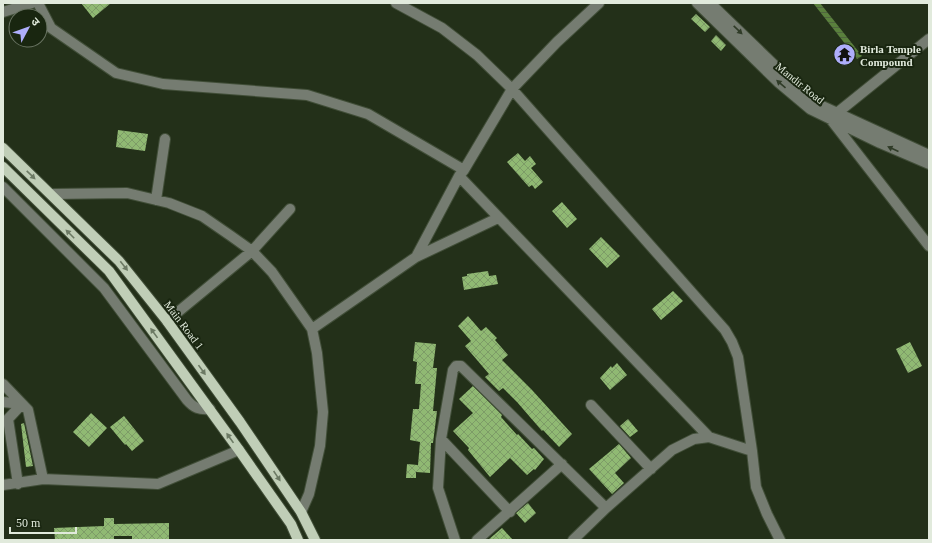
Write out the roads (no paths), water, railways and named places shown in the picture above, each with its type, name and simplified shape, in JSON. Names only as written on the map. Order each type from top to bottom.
[{"type":"main road","name":"Main Road 1","points":[[3,148],[119,260],[167,321],[240,422],[301,512],[315,540]]},
{"type":"main road","points":[[3,167],[108,271],[239,450],[291,524],[298,540]]},
{"type":"street","points":[[3,12],[32,3]]},
{"type":"street","points":[[38,3],[51,28],[116,73],[163,84],[307,95],[368,114],[461,173],[498,218],[709,437]]},
{"type":"street","points":[[396,3],[442,28],[477,55],[512,88],[725,330],[738,357],[756,486],[767,514],[780,540]]},
{"type":"street","points":[[416,257],[461,173],[512,88],[598,3]]},
{"type":"street","name":"Mandir Road","points":[[696,3],[779,83],[810,109],[833,116],[929,155]]},
{"type":"street","name":"Mandir Road","points":[[710,3],[793,83],[833,116],[929,164]]},
{"type":"street","points":[[929,39],[833,116],[929,246]]},
{"type":"street","points":[[156,200],[165,139]]},
{"type":"street","points":[[3,187],[104,288],[194,408],[203,410],[210,409]]},
{"type":"street","points":[[51,194],[127,193],[169,203],[202,216],[252,251],[272,272],[312,329],[318,353],[322,412],[320,446],[309,494],[301,512]]},
{"type":"street","points":[[167,321],[252,251],[290,209]]},
{"type":"street","points":[[312,329],[416,257],[498,218]]},
{"type":"street","points":[[455,540],[438,488],[442,439],[453,370],[456,366],[461,366],[606,508]]},
{"type":"street","points":[[3,384],[28,410],[44,479]]},
{"type":"street","points":[[3,402],[22,404]]},
{"type":"street","points":[[18,484],[8,419],[22,404]]},
{"type":"street","points":[[591,405],[651,469]]},
{"type":"street","points":[[573,540],[606,508],[672,450],[694,439],[709,437],[752,451]]},
{"type":"street","points":[[442,439],[510,512]]},
{"type":"street","points":[[3,485],[44,479],[158,484],[239,450]]},
{"type":"street","points":[[477,540],[562,464]]},
{"type":"place","name":"Birla Temple Compound","points":[[844,55]]}]
